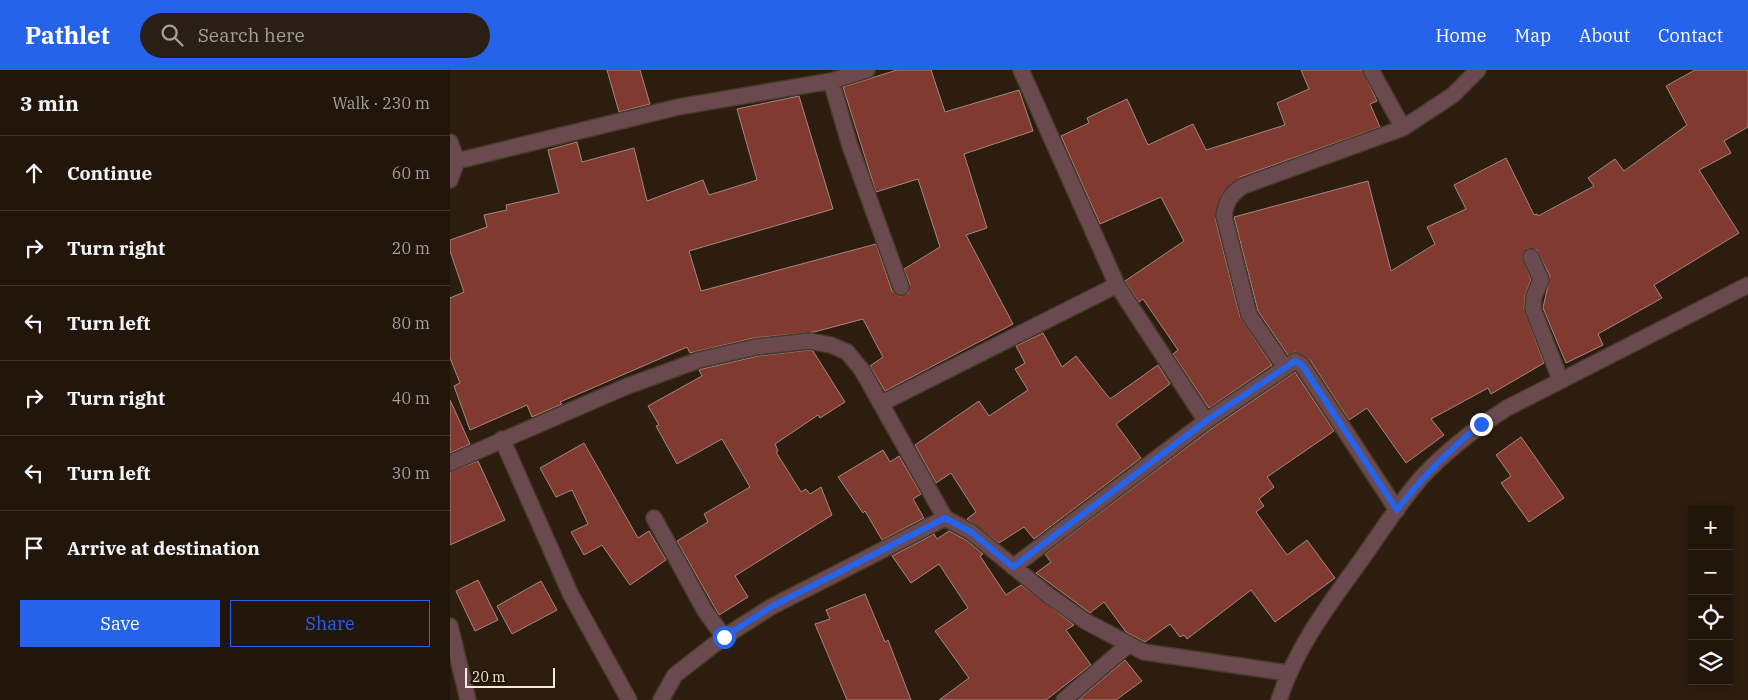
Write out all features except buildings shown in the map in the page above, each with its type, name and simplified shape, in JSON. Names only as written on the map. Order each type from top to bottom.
[{"type":"street","points":[[457,161],[678,107],[831,81],[867,70]]},
{"type":"street","points":[[1021,70],[1117,285],[1206,421]]},
{"type":"street","points":[[1371,70],[1403,128]]},
{"type":"street","points":[[1284,366],[1250,315],[1224,216],[1226,204],[1232,194],[1243,186],[1403,128],[1453,95],[1478,70]]},
{"type":"street","points":[[831,81],[850,146],[901,287]]},
{"type":"street","points":[[450,142],[457,161],[450,180]]},
{"type":"street","points":[[1531,257],[1541,280],[1534,296],[1533,309],[1560,379]]},
{"type":"street","points":[[882,403],[1117,285]]},
{"type":"street","points":[[1279,700],[1288,673],[1317,620],[1421,478],[1450,450],[1481,424],[1560,379],[1748,285]]},
{"type":"street","points":[[450,463],[625,387],[700,360],[756,346],[809,341],[830,346],[847,352],[862,370],[945,518],[971,532],[1048,595],[1085,621],[1144,652],[1288,673]]},
{"type":"street","points":[[1013,567],[1206,421],[1284,366],[1295,361],[1302,365],[1397,510]]},
{"type":"street","points":[[502,439],[571,595],[629,700]]},
{"type":"street","points":[[654,518],[705,611],[724,637]]},
{"type":"street","points":[[661,700],[675,675],[724,637],[771,607],[945,518]]},
{"type":"street","points":[[450,626],[468,700]]},
{"type":"street","points":[[1064,700],[1128,645]]},
{"type":"route","points":[[724,637],[751,622],[771,607],[945,518],[971,532],[1013,567],[1164,455],[1206,421],[1290,362],[1299,361],[1302,365],[1397,510],[1421,478],[1481,424]]}]
